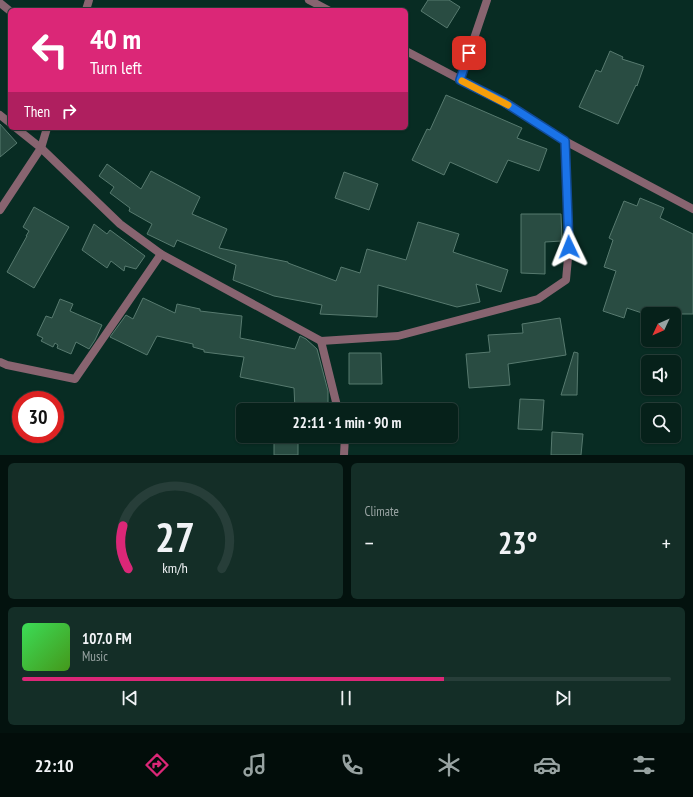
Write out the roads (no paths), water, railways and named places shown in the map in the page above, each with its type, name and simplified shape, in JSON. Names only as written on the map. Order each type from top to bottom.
[{"type":"street","points":[[309,0],[324,8]]},
{"type":"street","points":[[460,80],[488,0]]},
{"type":"street","points":[[0,3],[8,9]]},
{"type":"street","points":[[408,52],[504,102],[565,141],[693,209]]},
{"type":"street","points":[[0,115],[8,121]]},
{"type":"street","points":[[18,130],[41,148],[120,224],[161,254],[321,341],[398,336],[538,299],[566,280],[569,247],[565,141]]},
{"type":"street","points":[[0,210],[41,148],[46,130]]},
{"type":"street","points":[[0,362],[7,365],[75,379],[161,254]]},
{"type":"street","points":[[321,341],[336,403]]},
{"type":"street","points":[[344,455],[345,443]]}]
